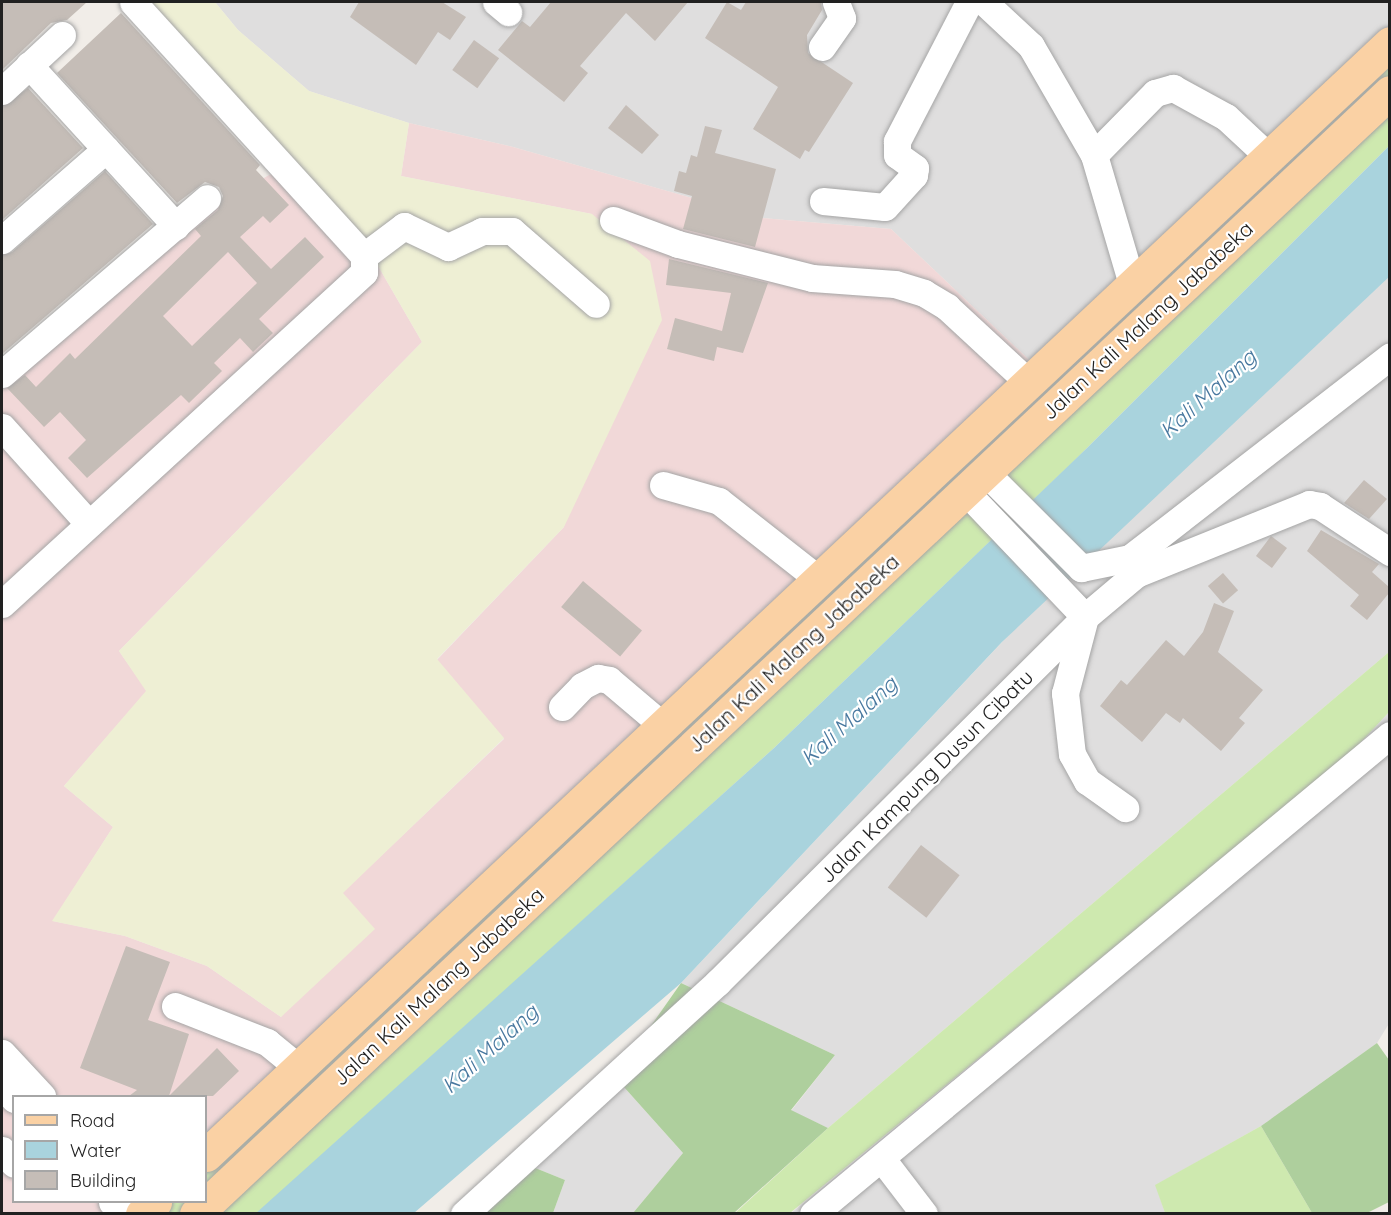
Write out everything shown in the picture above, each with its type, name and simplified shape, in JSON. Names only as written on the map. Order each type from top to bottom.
[{"type":"main road","name":"Jalan Kali Malang Jababeka","points":[[207,1154],[1389,43]]},
{"type":"main road","name":"Jalan Kali Malang Jababeka","points":[[196,1214],[977,490],[1389,92]]},
{"type":"main road","points":[[1306,121],[1332,147]]},
{"type":"main road","points":[[142,1214],[154,1203]]},
{"type":"street","points":[[2,604],[354,285],[364,272],[364,256],[133,2]]},
{"type":"street","points":[[822,47],[842,18],[836,2]]},
{"type":"street","points":[[823,201],[885,207],[914,175],[915,168],[897,155],[897,141],[969,2]]},
{"type":"street","points":[[984,2],[1031,46],[1094,155],[1132,284]]},
{"type":"street","points":[[2,91],[62,35]]},
{"type":"street","points":[[29,65],[176,226]]},
{"type":"street","points":[[1094,155],[1155,93],[1173,88],[1226,117],[1269,156]]},
{"type":"street","points":[[2,240],[106,149]]},
{"type":"street","points":[[2,374],[207,198]]},
{"type":"street","points":[[613,220],[678,244],[812,279],[895,284],[924,293],[947,307],[1028,382]]},
{"type":"street","points":[[364,256],[404,226],[420,230],[448,247],[500,228],[512,231],[596,304]]},
{"type":"street","name":"Jalan Kampung Dusun Cibatu","points":[[464,1214],[717,983],[1133,566],[1389,357]]},
{"type":"street","points":[[2,427],[89,524]]},
{"type":"street","points":[[663,486],[719,501],[818,579]]},
{"type":"street","points":[[977,490],[1014,500],[1081,568],[1133,566],[1309,504],[1320,506],[1389,552]]},
{"type":"street","points":[[977,490],[1085,616],[1065,693],[1072,754],[1087,781],[1125,808]]},
{"type":"street","points":[[562,707],[582,686],[598,678],[609,680],[662,726]]},
{"type":"street","points":[[813,1214],[882,1160],[1389,735]]},
{"type":"street","points":[[175,1006],[267,1042],[300,1069]]},
{"type":"street","points":[[2,1053],[41,1095]]},
{"type":"street","points":[[2,1150],[12,1162]]},
{"type":"street","points":[[882,1160],[924,1214]]},
{"type":"street","points":[[114,1203],[135,1214]]},
{"type":"shaded area","points":[[215,2],[1389,2],[1390,43],[1040,370],[891,229],[762,218],[513,147],[409,123],[309,91],[238,30]]},
{"type":"shaded area","points":[[409,123],[513,147],[762,218],[891,229],[1040,370],[207,1154],[207,1095],[12,1095],[12,1203],[155,1203],[143,1214],[2,1213],[2,391],[217,206],[269,175],[295,167],[374,259],[422,342],[119,651],[147,691],[64,786],[113,827],[53,921],[125,936],[207,966],[281,1017],[342,893],[504,739],[437,660],[564,527],[592,214],[401,176]]},
{"type":"shaded area","points":[[1389,277],[1389,652],[828,1128],[791,1111],[835,1055],[681,983],[1038,604]]},
{"type":"shaded area","points":[[1389,712],[1390,1022],[1377,1043],[1261,1126],[1156,1185],[1165,1213],[790,1214],[1351,753]]},
{"type":"shaded area","points":[[615,1077],[683,1153],[633,1213],[553,1213],[565,1180],[518,1161]]},
{"type":"green space","points":[[144,2],[215,2],[238,30],[309,91],[409,123],[401,176],[592,214],[650,261],[662,320],[564,527],[437,659],[504,738],[343,893],[375,929],[281,1017],[207,966],[125,936],[52,921],[113,827],[64,786],[146,691],[119,651],[422,342],[374,259]]},
{"type":"green space","points":[[1389,43],[1389,146],[1074,461],[774,748],[258,1213],[142,1214],[154,1203],[207,1203],[207,1154]]},
{"type":"green space","points":[[1389,652],[1389,712],[1351,753],[790,1213],[734,1214],[828,1128]]},
{"type":"green space","points":[[681,983],[835,1055],[791,1110],[828,1128],[734,1213],[633,1213],[683,1153],[615,1077]]},
{"type":"green space","points":[[1377,1043],[1389,1060],[1389,1202],[1367,1213],[1312,1213],[1261,1126]]},
{"type":"green space","points":[[1261,1126],[1312,1213],[1165,1213],[1155,1185]]},
{"type":"green space","points":[[518,1161],[565,1180],[553,1213],[465,1214]]},
{"type":"water","name":"Kali Malang","points":[[1389,146],[1389,277],[1002,642],[681,983],[414,1213],[255,1214],[774,748],[1087,448]]},
{"type":"building","points":[[2,2],[87,2],[67,20],[51,23],[2,70]]},
{"type":"building","points":[[359,2],[442,2],[466,17],[450,40],[438,32],[416,65],[350,17]]},
{"type":"building","points":[[551,2],[688,2],[655,41],[626,13],[580,66],[588,73],[564,102],[498,50],[522,21],[530,27]]},
{"type":"building","points":[[727,2],[741,10],[746,2],[821,2],[822,10],[807,35],[808,53],[853,83],[809,152],[805,150],[800,159],[753,129],[778,87],[705,38]]},
{"type":"building","points":[[121,13],[260,165],[256,170],[289,205],[270,223],[263,216],[240,237],[271,269],[305,237],[324,257],[259,319],[273,333],[253,352],[240,338],[214,363],[222,371],[189,403],[181,395],[87,478],[68,458],[86,440],[60,412],[44,427],[7,388],[25,375],[36,387],[70,353],[75,359],[201,236],[195,229],[218,210],[223,196],[219,187],[205,182],[177,203],[57,73]],"holes":[[[228,252],[257,283],[192,346],[163,316]]]},
{"type":"building","points":[[474,40],[499,58],[477,88],[452,70]]},
{"type":"building","points":[[28,88],[83,148],[2,220],[2,106]]},
{"type":"building","points":[[626,105],[659,135],[642,154],[608,128]]},
{"type":"building","points":[[705,126],[722,130],[715,153],[776,169],[755,247],[683,229],[692,196],[674,191],[679,171],[686,173],[691,155],[697,157]]},
{"type":"building","points":[[105,171],[153,224],[2,354],[2,255],[12,252]]},
{"type":"building","points":[[669,259],[768,283],[743,353],[717,347],[714,361],[667,349],[675,318],[722,331],[731,293],[666,285]]},
{"type":"building","points":[[1364,480],[1387,499],[1369,519],[1344,503]]},
{"type":"building","points":[[1321,530],[1379,564],[1372,572],[1389,587],[1389,593],[1367,620],[1350,606],[1359,595],[1307,551]]},
{"type":"building","points":[[1271,536],[1287,548],[1272,568],[1256,556]]},
{"type":"building","points":[[1223,573],[1238,590],[1223,603],[1208,586]]},
{"type":"building","points":[[583,581],[642,630],[620,657],[561,607]]},
{"type":"building","points":[[1214,603],[1234,611],[1218,652],[1263,690],[1239,718],[1245,723],[1221,751],[1183,718],[1180,723],[1166,713],[1142,742],[1100,706],[1121,680],[1127,685],[1166,640],[1184,656],[1203,632]]},
{"type":"building","points":[[921,845],[960,875],[926,918],[888,888]]},
{"type":"building","points":[[126,946],[170,962],[148,1020],[189,1034],[169,1095],[130,1095],[137,1090],[80,1068]]},
{"type":"building","points":[[217,1048],[239,1071],[213,1096],[170,1095]]}]
